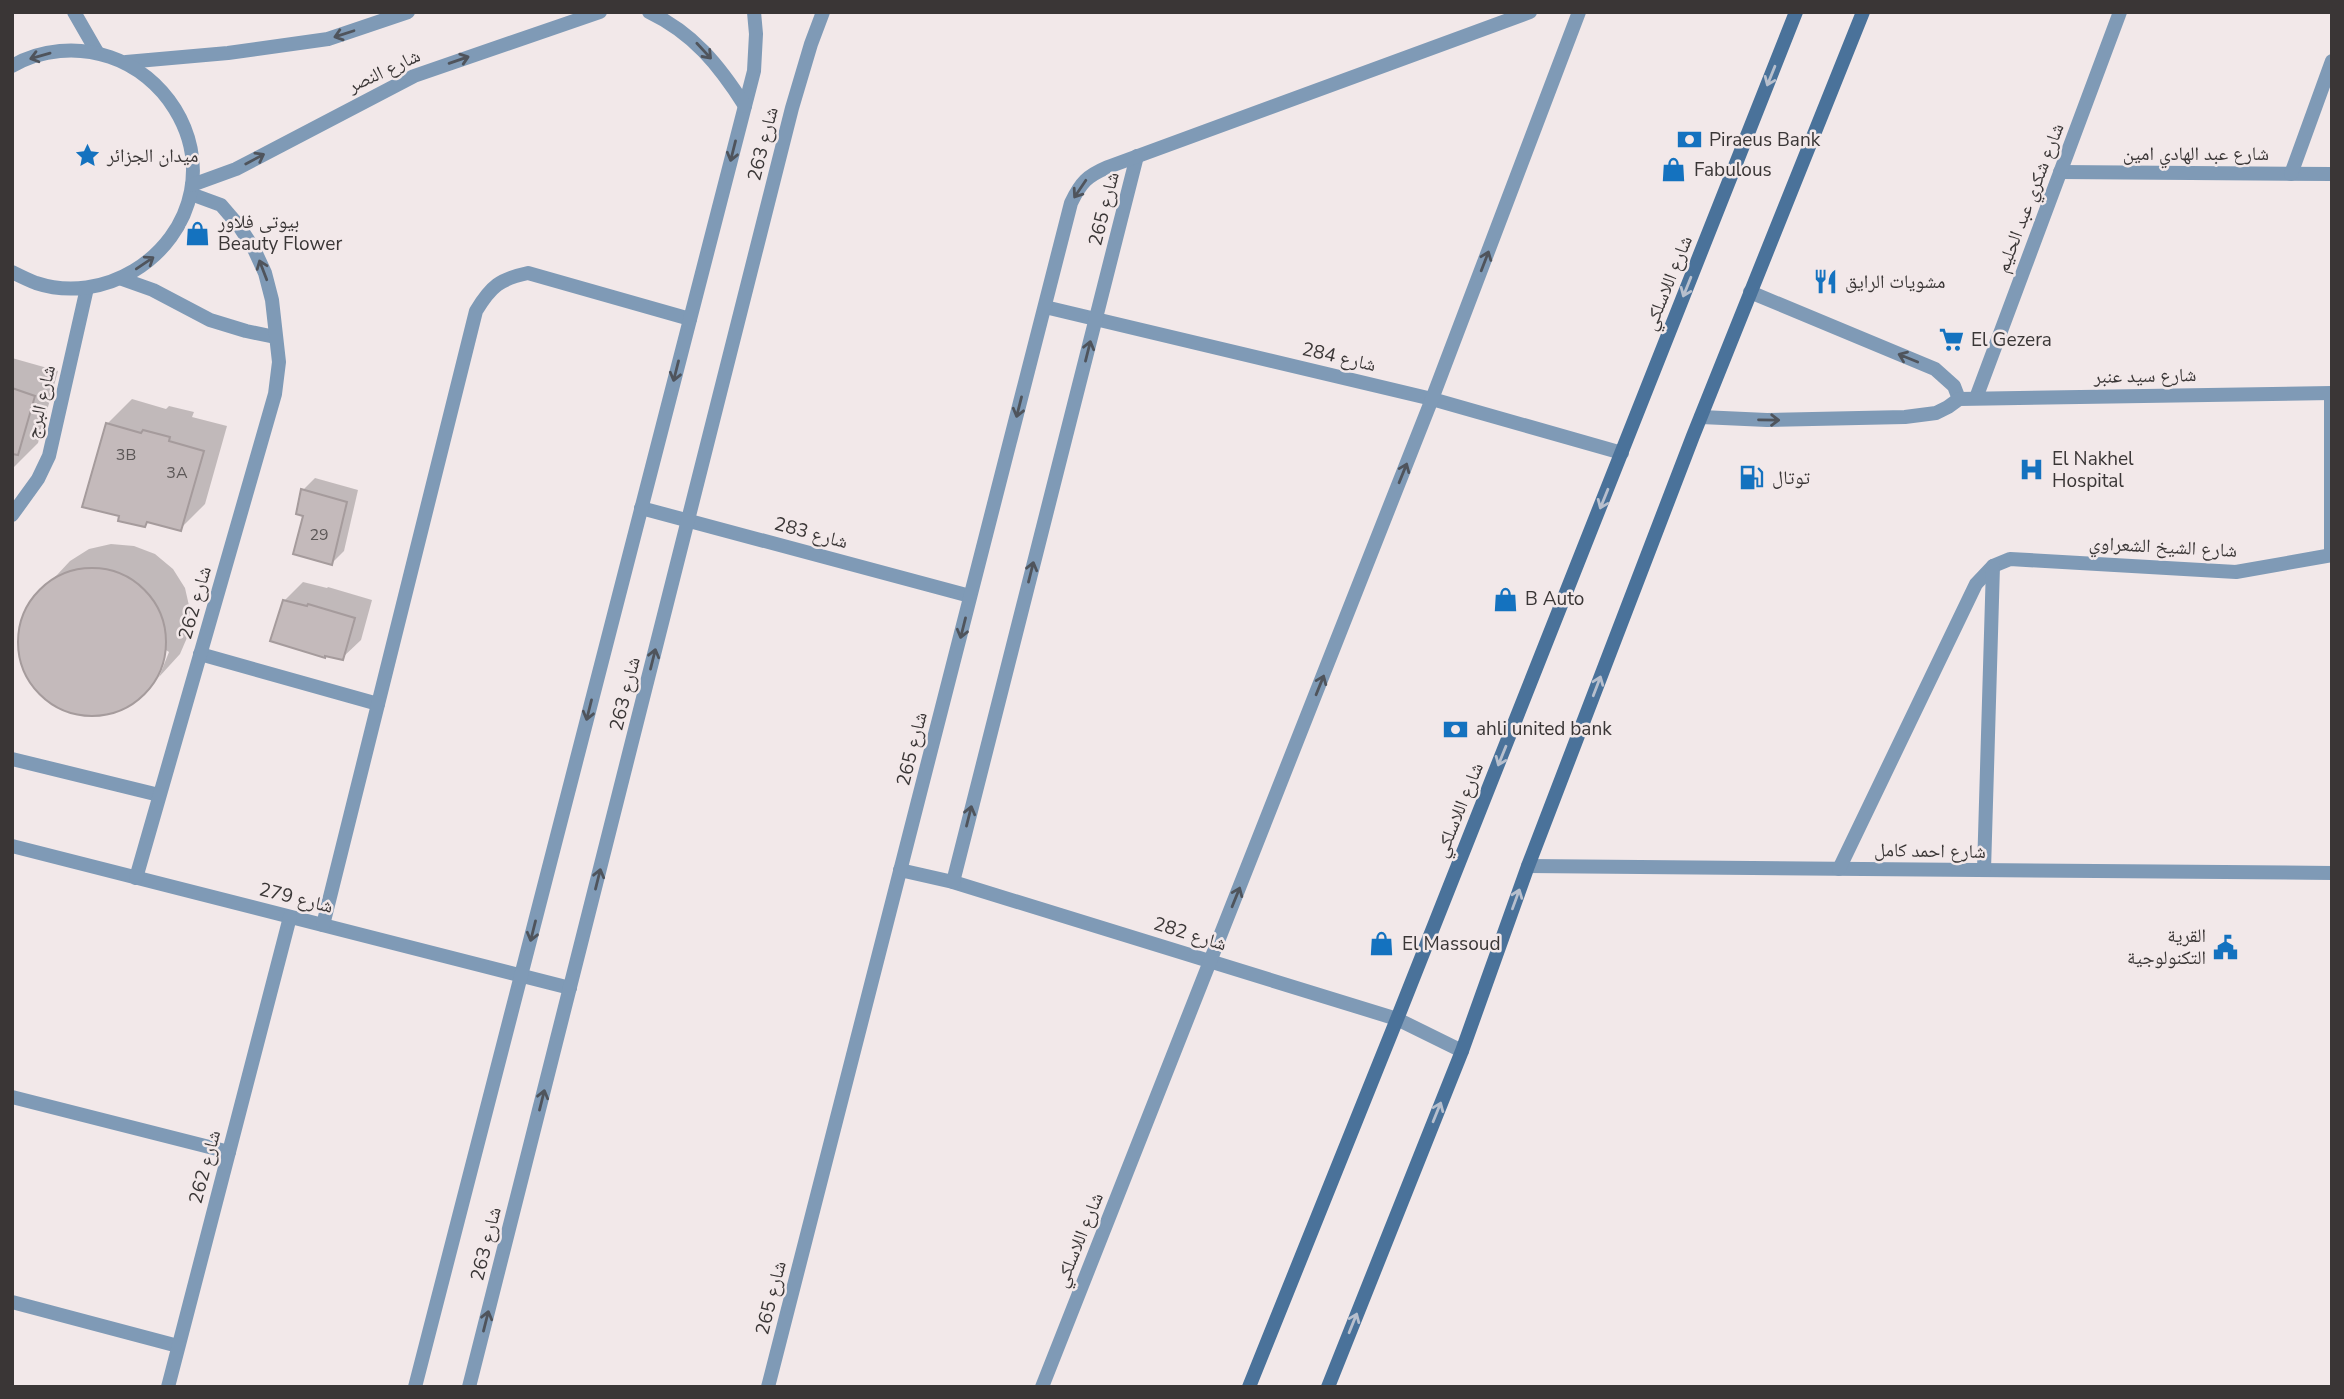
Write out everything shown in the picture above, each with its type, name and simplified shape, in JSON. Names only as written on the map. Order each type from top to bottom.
[{"type":"main road","name":"شارع اللاسلكي","points":[[1249,1387],[1796,12]]},
{"type":"main road","points":[[1328,1387],[1462,1051],[1528,866],[1700,417],[1863,12]]},
{"type":"street","points":[[74,12],[97,52]]},
{"type":"street","points":[[126,62],[228,53],[328,39],[408,12]]},
{"type":"street","name":"شارع النصر","points":[[191,189],[236,169],[414,76],[600,12]]},
{"type":"street","points":[[649,12],[664,19],[696,43],[723,72],[745,106]]},
{"type":"street","name":"شارع 263","points":[[415,1387],[754,71],[754,12]]},
{"type":"street","name":"شارع 263","points":[[469,1387],[792,108],[823,12]]},
{"type":"street","name":"شارع 265","points":[[768,1387],[1071,203],[1079,186],[1092,174],[1137,156],[1530,12]]},
{"type":"street","name":"شارع اللاسلكي","points":[[1042,1387],[1432,399],[1579,12]]},
{"type":"street","name":"شارع شكري عبد الحليم","points":[[1976,398],[2120,12]]},
{"type":"street","points":[[12,66],[41,54],[69,50],[97,52],[126,62],[156,83],[179,113],[191,148],[191,189],[177,228],[153,258],[122,279],[87,288],[62,289],[36,283],[12,273]]},
{"type":"street","points":[[2291,174],[2332,61]]},
{"type":"street","name":"شارع 265","points":[[953,882],[1137,156]]},
{"type":"street","name":"شارع عبد الهادي امين","points":[[2060,172],[2332,174]]},
{"type":"street","name":"شارع 262","points":[[136,878],[275,394],[279,362],[272,300],[254,249],[221,205],[191,189]]},
{"type":"street","points":[[323,925],[477,310],[488,291],[506,278],[528,273],[690,319]]},
{"type":"street","points":[[122,279],[153,290],[210,320],[275,337]]},
{"type":"street","name":"شارع البرج","points":[[12,515],[38,479],[49,456],[87,288]]},
{"type":"street","points":[[1750,292],[1935,369],[1954,386],[1959,398]]},
{"type":"street","name":"شارع 284","points":[[1045,307],[1432,399],[1622,453]]},
{"type":"street","points":[[2331,393],[2331,555]]},
{"type":"street","name":"شارع سيد عنبر","points":[[1700,417],[1767,420],[1905,417],[1936,413],[1959,398],[2331,393]]},
{"type":"street","name":"شارع 283","points":[[641,508],[971,596]]},
{"type":"street","name":"شارع الشيخ الشعراوي","points":[[1993,566],[2010,559],[2236,572],[2331,555]]},
{"type":"street","points":[[1839,869],[1976,584],[1993,566]]},
{"type":"street","points":[[1984,870],[1993,566]]},
{"type":"street","points":[[200,654],[378,704]]},
{"type":"street","points":[[12,759],[159,795]]},
{"type":"street","name":"شارع 279","points":[[12,846],[570,988]]},
{"type":"street","name":"شارع احمد كامل","points":[[1528,866],[2332,873]]},
{"type":"street","name":"شارع 282","points":[[901,870],[953,882],[1398,1018],[1462,1051]]},
{"type":"street","name":"شارع 262","points":[[168,1387],[290,917]]},
{"type":"street","points":[[12,1097],[229,1152]]},
{"type":"street","points":[[12,1303],[178,1346]]},
{"type":"building","points":[[12,388],[35,396],[18,455],[12,454]]},
{"type":"building","points":[[106,423],[141,433],[143,430],[170,437],[169,441],[204,451],[181,531],[147,522],[145,527],[118,521],[119,516],[82,507]]},
{"type":"building","points":[[301,489],[347,502],[332,565],[293,554],[303,516],[296,514]]},
{"type":"building","points":[[92,568],[120,574],[144,590],[160,614],[166,642],[160,670],[144,694],[120,710],[92,716],[64,710],[40,694],[24,670],[18,642],[24,614],[40,590],[64,574]]},
{"type":"building","points":[[283,600],[307,606],[308,604],[355,618],[343,660],[325,658],[270,641]]},
{"type":"place","name":"Piraeus Bank","points":[[1689,140]]},
{"type":"place","name":"ميدان الجزائر","points":[[87,156]]},
{"type":"place","name":"Fabulous","points":[[1674,170]]},
{"type":"place","name":"بيوتى فلاور Beauty Flower","points":[[198,233]]},
{"type":"place","name":"مشويات الرايق","points":[[1825,282]]},
{"type":"place","name":"El Gezera","points":[[1951,340]]},
{"type":"place","name":"El Nakhel Hospital","points":[[2032,470]]},
{"type":"place","name":"توتال","points":[[1752,478]]},
{"type":"place","name":"B Auto","points":[[1505,599]]},
{"type":"place","name":"ahli united bank","points":[[1456,729]]},
{"type":"place","name":"El Massoud","points":[[1382,944]]},
{"type":"place","name":"القرية التكنولوجية","points":[[2226,947]]}]
